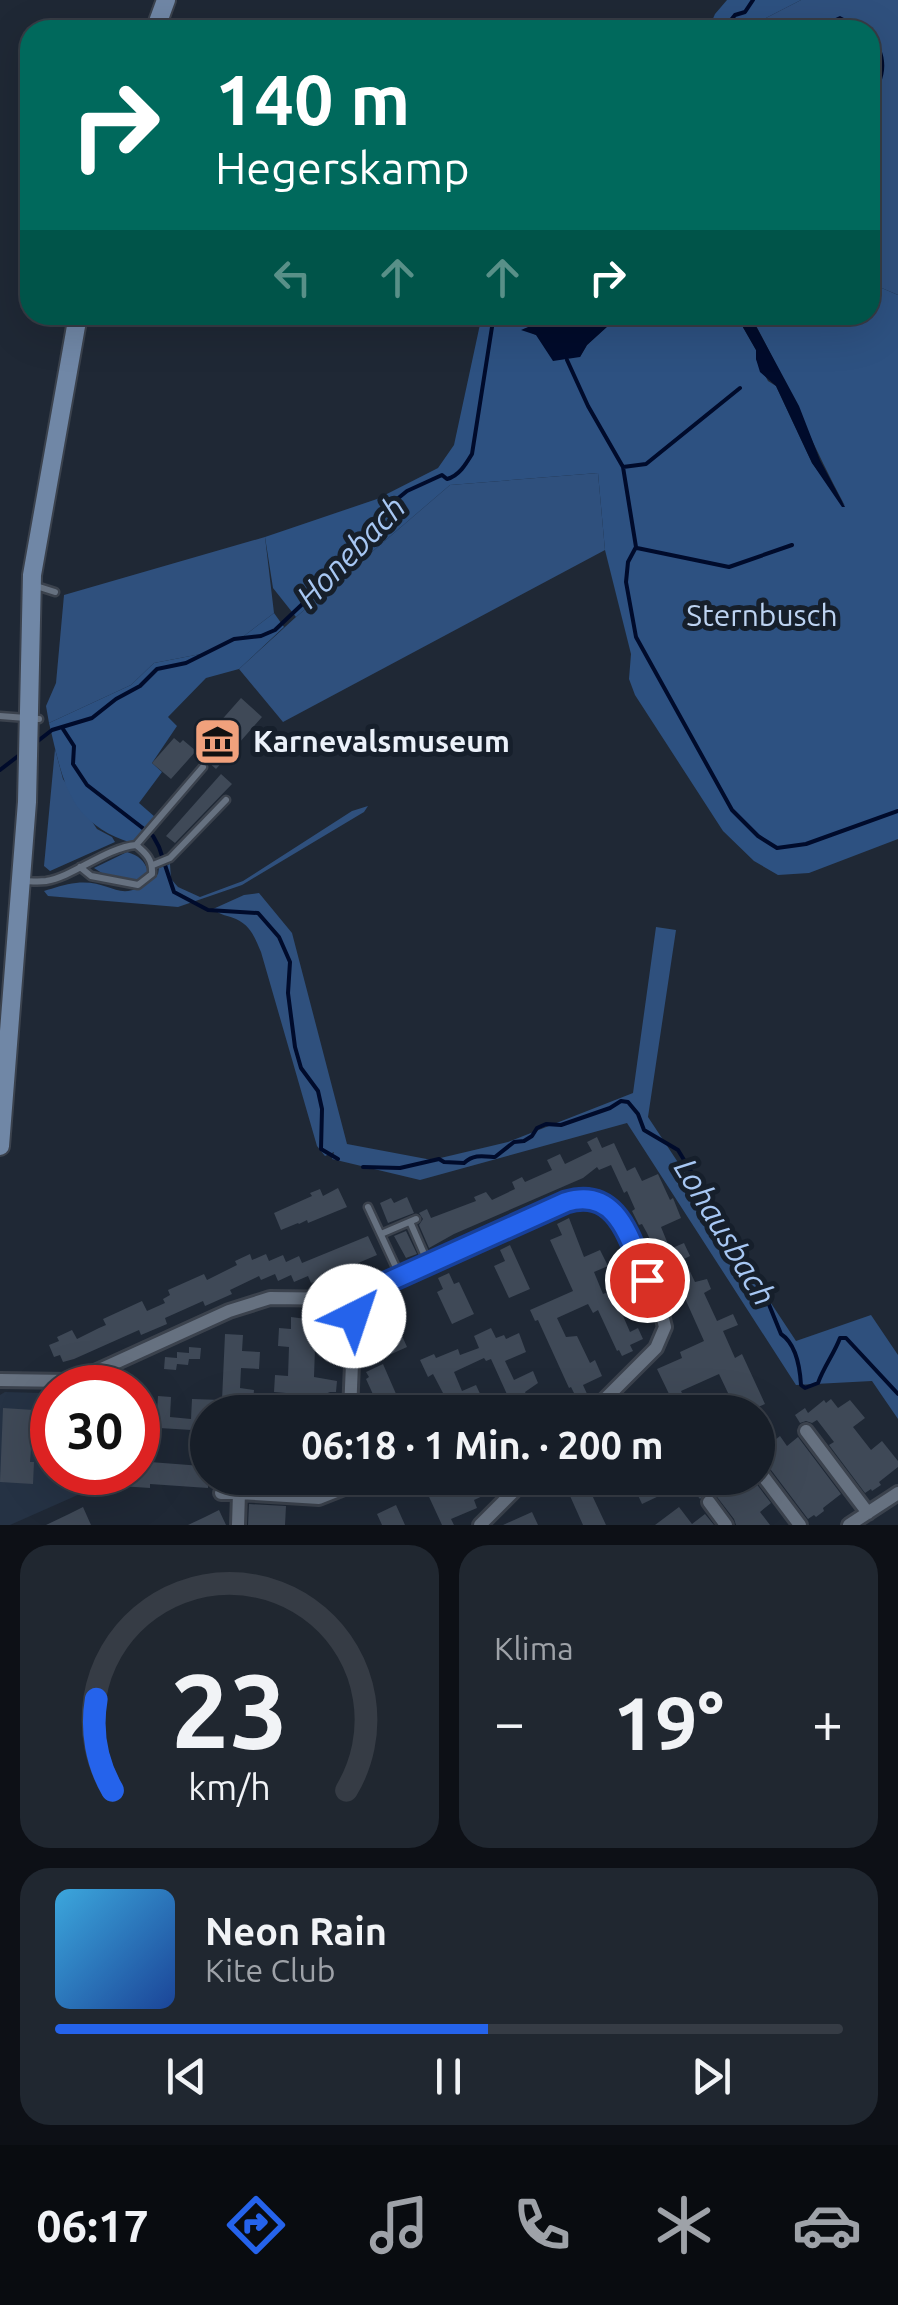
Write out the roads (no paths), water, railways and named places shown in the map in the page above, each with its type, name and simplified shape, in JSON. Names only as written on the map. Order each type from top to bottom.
[{"type":"street","points":[[0,1146],[7,1108],[32,723],[32,585],[76,325]]},
{"type":"street","points":[[0,1380],[70,1381],[84,1377],[229,1311],[270,1298],[350,1299],[581,1198],[596,1199],[619,1218],[665,1327],[656,1348],[609,1395]]},
{"type":"street","points":[[350,1299],[354,1316],[351,1395]]},
{"type":"street","points":[[806,1431],[868,1513]]},
{"type":"street","points":[[775,1492],[800,1525]]},
{"type":"street","points":[[848,1525],[898,1493]]},
{"type":"street","points":[[238,1525],[239,1495]]},
{"type":"street","points":[[259,1495],[325,1495]]},
{"type":"street","points":[[480,1525],[510,1495]]},
{"type":"street","points":[[709,1502],[726,1525]]},
{"type":"lane","points":[[32,585],[55,592]]},
{"type":"lane","points":[[0,716],[32,723]]},
{"type":"lane","points":[[21,881],[48,881],[138,842],[203,767]]},
{"type":"lane","points":[[155,864],[170,858],[226,800]]},
{"type":"lane","points":[[138,842],[155,864]]},
{"type":"lane","points":[[80,867],[91,876],[138,885],[152,874],[155,864]]},
{"type":"lane","points":[[368,1207],[400,1277]]},
{"type":"lane","points":[[381,1234],[414,1221],[429,1264]]},
{"type":"waterway","name":"Honebach","points":[[731,20],[745,12],[753,0]]},
{"type":"waterway","name":"Honebach","points":[[34,744],[52,730],[92,718],[140,686],[157,669],[186,663],[234,639],[275,630],[314,593],[333,568],[373,536],[385,509],[407,491],[442,475],[447,479],[459,472],[472,454],[493,325]]},
{"type":"waterway","points":[[567,360],[623,467],[636,547],[628,562],[626,582],[636,637],[732,810],[758,836],[777,848],[806,844],[898,811]]},
{"type":"waterway","points":[[623,467],[646,464],[740,388]]},
{"type":"waterway","points":[[637,548],[729,567],[792,545]]},
{"type":"waterway","name":"Lohausbach","points":[[63,729],[74,746],[73,764],[87,785],[153,836],[174,892],[208,910],[258,913],[279,937],[290,962],[288,993],[295,1047],[301,1068],[318,1091],[322,1109],[321,1149],[338,1159]]},
{"type":"waterway","name":"Honebach","points":[[0,770],[22,753]]},
{"type":"waterway","name":"Lohausbach","points":[[363,1167],[400,1168],[439,1159],[464,1163],[475,1157],[495,1157],[546,1124],[561,1125],[621,1101],[628,1102],[644,1130],[678,1150],[719,1223],[720,1232],[761,1285],[781,1334],[794,1350],[801,1385],[805,1388],[818,1383],[840,1338],[846,1338],[898,1394]]},
{"type":"place","name":"Karnevalsmuseum","points":[[218,742]]},
{"type":"park label","name":"Sternbusch","points":[[762,616]]}]
